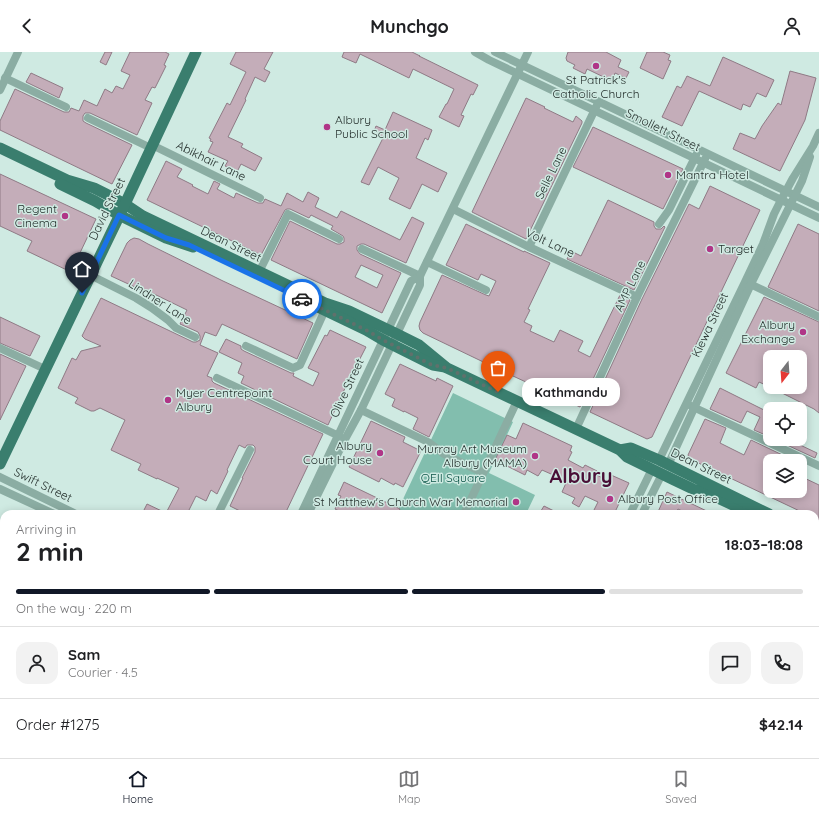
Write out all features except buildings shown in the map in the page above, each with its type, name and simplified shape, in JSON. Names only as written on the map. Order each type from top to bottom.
[{"type":"main road","name":"David Street","points":[[0,464],[196,52]]},
{"type":"main road","name":"Dean Street","points":[[0,148],[67,180],[94,188],[125,204],[143,216],[325,303],[349,311],[419,345],[447,368]]},
{"type":"main road","name":"Dean Street","points":[[0,155],[96,201],[119,215],[166,238],[189,245],[325,310],[432,365],[447,368],[620,450],[631,448],[693,489],[705,492],[743,510]]},
{"type":"main road","name":"Dean Street","points":[[660,467],[760,510]]},
{"type":"street","points":[[0,90],[18,52]]},
{"type":"street","name":"Smollett Street","points":[[475,52],[819,218]]},
{"type":"street","name":"Smollett Street","points":[[495,52],[819,207]]},
{"type":"street","points":[[522,65],[528,52]]},
{"type":"street","name":"Olive Street","points":[[303,510],[361,410],[392,332],[420,285],[420,276],[522,65]]},
{"type":"street","points":[[5,78],[66,107]]},
{"type":"street","name":"Selle Lane","points":[[529,247],[599,101]]},
{"type":"street","name":"Abikhair Lane","points":[[88,118],[152,146],[260,198]]},
{"type":"street","name":"Kiewa Street","points":[[748,283],[780,200],[819,134]]},
{"type":"street","name":"Kiewa Street","points":[[644,510],[660,467],[748,283],[802,181],[813,146]]},
{"type":"street","points":[[659,224],[669,210],[699,149]]},
{"type":"street","name":"AMP Lane","points":[[576,430],[637,298],[707,153]]},
{"type":"street","name":"Volt Lane","points":[[453,209],[637,298]]},
{"type":"street","points":[[259,272],[288,214],[339,238]]},
{"type":"street","points":[[362,249],[420,276]]},
{"type":"street","points":[[427,262],[486,290]]},
{"type":"street","name":"Lindner Lane","points":[[90,275],[136,298],[168,320],[176,328],[195,337]]},
{"type":"street","points":[[748,283],[819,317]]},
{"type":"street","points":[[246,346],[293,368],[300,365],[325,310]]},
{"type":"street","name":"Olive Street","points":[[310,510],[339,436],[388,342]]},
{"type":"street","points":[[0,348],[45,369]]},
{"type":"street","points":[[217,378],[339,436]]},
{"type":"street","points":[[466,510],[517,401]]},
{"type":"street","points":[[690,406],[819,466]]},
{"type":"street","points":[[361,410],[428,442],[444,454],[483,473]]},
{"type":"street","points":[[220,510],[250,450]]},
{"type":"street","name":"Kiewa Street","points":[[633,510],[660,467]]},
{"type":"street","name":"Swift Street","points":[[0,477],[66,510]]},
{"type":"street","name":"Swift Street","points":[[0,489],[45,510]]},
{"type":"green space","name":"QEII Square","points":[[453,393],[513,422],[489,473],[535,495],[528,510],[398,510]]},
{"type":"way so far","points":[[302,299],[366,330],[432,365],[447,368],[498,392]]},
{"type":"place","name":"St Patrick's Catholic Church","points":[[596,66]]},
{"type":"place","name":"Albury Public School","points":[[327,127]]},
{"type":"place","name":"Mantra Hotel","points":[[668,175]]},
{"type":"place","name":"Regent Cinema","points":[[65,216]]},
{"type":"place","name":"Target","points":[[710,249]]},
{"type":"place","name":"Albury Exchange","points":[[803,332]]},
{"type":"place","name":"Kathmandu","points":[[498,392]]},
{"type":"place","name":"Myer Centrepoint Albury","points":[[168,400]]},
{"type":"place","name":"Albury Court House","points":[[380,453]]},
{"type":"place","name":"Murray Art Museum Albury (MAMA)","points":[[535,456]]},
{"type":"place","name":"Albury Post Office","points":[[610,499]]},
{"type":"place","name":"St Matthew's Church War Memorial","points":[[516,502]]},
{"type":"district","name":"Albury","points":[[581,476]]},
{"type":"route","points":[[82,293],[119,215],[166,238],[189,245],[302,299]]}]
